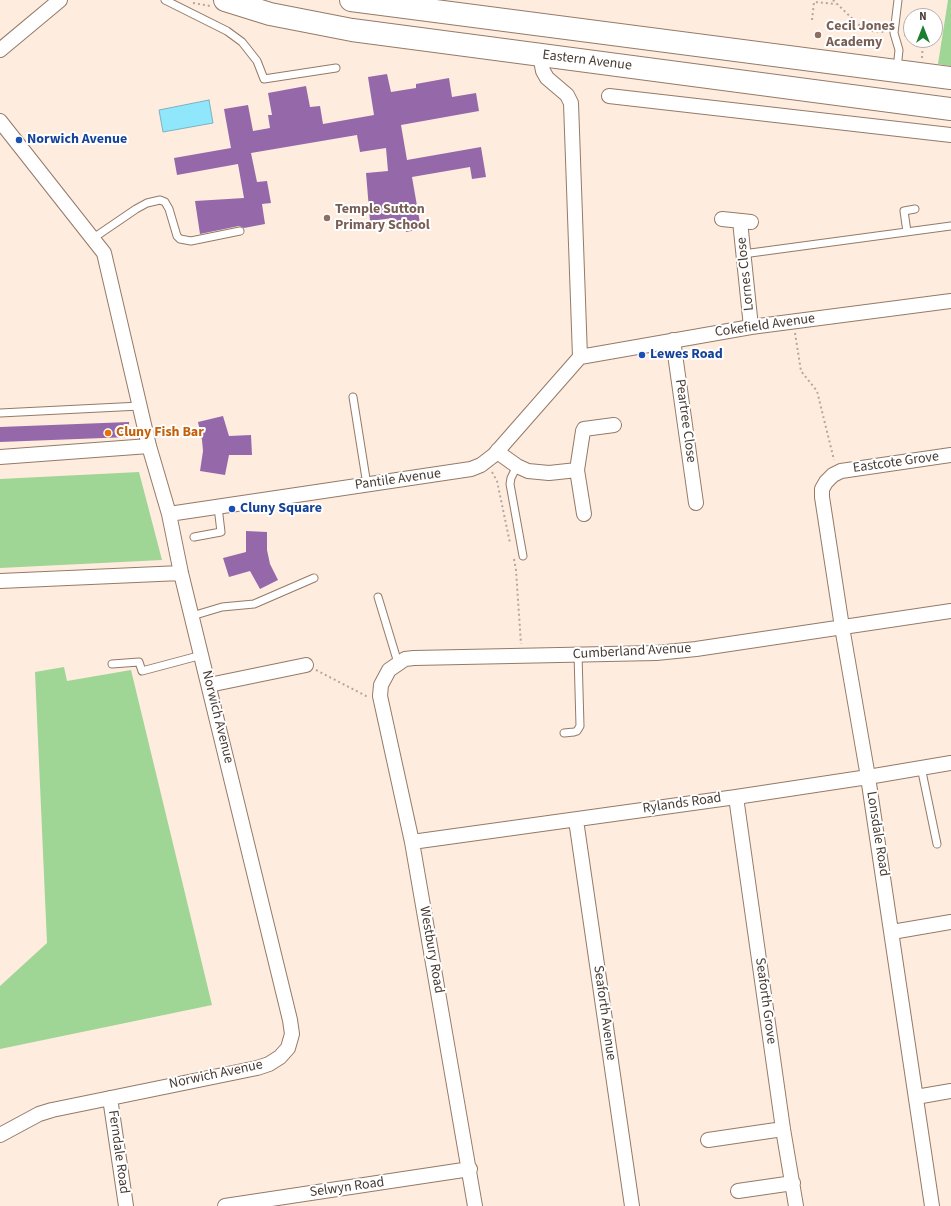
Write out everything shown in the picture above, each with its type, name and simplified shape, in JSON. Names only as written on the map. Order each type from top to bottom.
[{"type":"main road","name":"Eastern Avenue","points":[[225,0],[270,14],[352,30],[951,109]]},
{"type":"main road","points":[[351,0],[951,78]]},
{"type":"street","points":[[0,50],[60,0]]},
{"type":"street","points":[[540,55],[543,71],[547,78],[567,96],[571,103],[580,357]]},
{"type":"street","points":[[609,96],[951,135]]},
{"type":"street","name":"Norwich Avenue","points":[[0,121],[104,253],[149,446],[169,514],[181,573],[290,1020],[292,1034],[288,1048],[280,1057],[269,1064],[257,1068],[52,1110],[39,1114],[0,1135]]},
{"type":"street","name":"Lornes Close","points":[[722,219],[745,222],[743,254],[752,327]]},
{"type":"street","name":"Cokefield Avenue","points":[[580,357],[752,327],[951,301]]},
{"type":"street","name":"Peartree Close","points":[[673,340],[696,503]]},
{"type":"street","name":"Pantile Avenue","points":[[169,514],[471,469],[486,460],[498,450],[580,357]]},
{"type":"street","points":[[584,514],[577,470],[584,429],[614,425]]},
{"type":"street","points":[[0,457],[149,446]]},
{"type":"street","points":[[498,450],[503,456],[517,466],[528,471],[549,473],[577,470]]},
{"type":"street","name":"Eastcote Grove","points":[[839,472],[951,455]]},
{"type":"street","name":"Lonsdale Road","points":[[839,472],[833,475],[826,482],[822,488],[822,497],[842,627],[868,777],[932,1206]]},
{"type":"street","points":[[0,581],[181,573]]},
{"type":"street","name":"Cumberland Avenue","points":[[398,663],[405,659],[414,658],[656,653],[696,649],[951,611]]},
{"type":"street","points":[[380,700],[381,685],[384,678],[389,670],[398,663]]},
{"type":"street","points":[[209,685],[306,665]]},
{"type":"street","name":"Westbury Road","points":[[380,700],[412,842],[470,1170],[475,1206]]},
{"type":"street","name":"Rylands Road","points":[[412,842],[736,797],[951,763]]},
{"type":"street","name":"Seaforth Grove","points":[[736,797],[783,1129],[796,1206]]},
{"type":"street","name":"Seaforth Avenue","points":[[576,820],[632,1206]]},
{"type":"street","points":[[892,932],[951,922]]},
{"type":"street","points":[[916,1097],[951,1091]]},
{"type":"street","name":"Ferndale Road","points":[[110,1098],[126,1206]]},
{"type":"street","points":[[708,1140],[783,1129]]},
{"type":"street","name":"Selwyn Road","points":[[225,1206],[470,1170]]},
{"type":"street","points":[[738,1191],[793,1183]]},
{"type":"lane","points":[[165,0],[227,31],[242,42],[257,60],[264,79],[336,68]]},
{"type":"lane","points":[[896,71],[899,50],[894,33],[898,0]]},
{"type":"lane","points":[[92,239],[136,209],[151,202],[160,200],[165,202],[169,209],[177,236],[180,239],[191,241],[240,231]]},
{"type":"lane","points":[[907,232],[904,211],[915,209]]},
{"type":"lane","points":[[743,254],[951,226]]},
{"type":"lane","points":[[353,397],[367,485]]},
{"type":"lane","points":[[0,413],[140,406]]},
{"type":"lane","points":[[517,466],[511,478],[510,484],[523,556]]},
{"type":"lane","points":[[194,537],[221,532],[218,507]]},
{"type":"lane","points":[[192,616],[222,607],[254,604],[314,578]]},
{"type":"lane","points":[[378,597],[398,663]]},
{"type":"lane","points":[[564,733],[577,731],[580,726],[578,654]]},
{"type":"lane","points":[[112,664],[139,662],[142,671],[202,655]]},
{"type":"lane","points":[[921,767],[936,844]]},
{"type":"path","points":[[833,0],[860,26],[871,31],[903,35]]},
{"type":"path","points":[[812,20],[814,2],[838,4]]},
{"type":"path","points":[[793,322],[801,371],[817,391],[839,472]]},
{"type":"path","points":[[486,460],[497,481],[510,544]]},
{"type":"path","points":[[513,558],[516,570],[522,656]]},
{"type":"path","points":[[306,665],[380,700]]},
{"type":"green space","points":[[948,0],[951,0],[951,66],[938,64],[940,48],[943,48],[943,32]]},
{"type":"green space","points":[[139,472],[162,560],[0,568],[0,479]]},
{"type":"green space","points":[[64,667],[67,681],[131,670],[212,1005],[0,1049],[0,986],[47,943],[35,672]]},
{"type":"water","points":[[209,100],[213,123],[163,132],[159,110]]},
{"type":"building","points":[[387,74],[391,92],[416,88],[416,84],[449,78],[452,97],[476,93],[479,111],[401,125],[407,160],[481,147],[486,177],[472,179],[470,167],[412,177],[421,229],[406,232],[404,224],[394,226],[393,218],[370,221],[366,173],[388,171],[386,148],[360,152],[357,135],[251,153],[257,182],[267,181],[271,203],[262,204],[265,224],[244,228],[239,226],[200,234],[195,201],[244,198],[238,164],[177,175],[174,158],[231,148],[224,109],[248,105],[253,131],[270,128],[268,115],[272,115],[268,93],[306,86],[310,107],[320,106],[323,124],[374,115],[368,77]]},
{"type":"building","points":[[223,416],[229,436],[251,435],[252,455],[229,455],[225,475],[200,471],[203,451],[198,422]]},
{"type":"building","points":[[129,422],[129,437],[0,442],[0,427]]},
{"type":"building","points":[[246,531],[267,532],[267,550],[270,564],[278,580],[260,589],[250,571],[229,577],[223,558],[246,552]]},
{"type":"place","name":"Cecil Jones Academy","points":[[818,35]]},
{"type":"place","name":"Norwich Avenue","points":[[19,140]]},
{"type":"place","name":"Temple Sutton Primary School","points":[[327,218]]},
{"type":"place","name":"Lewes Road","points":[[642,355]]},
{"type":"place","name":"Cluny Fish Bar","points":[[108,433]]},
{"type":"place","name":"Cluny Square","points":[[232,509]]}]
